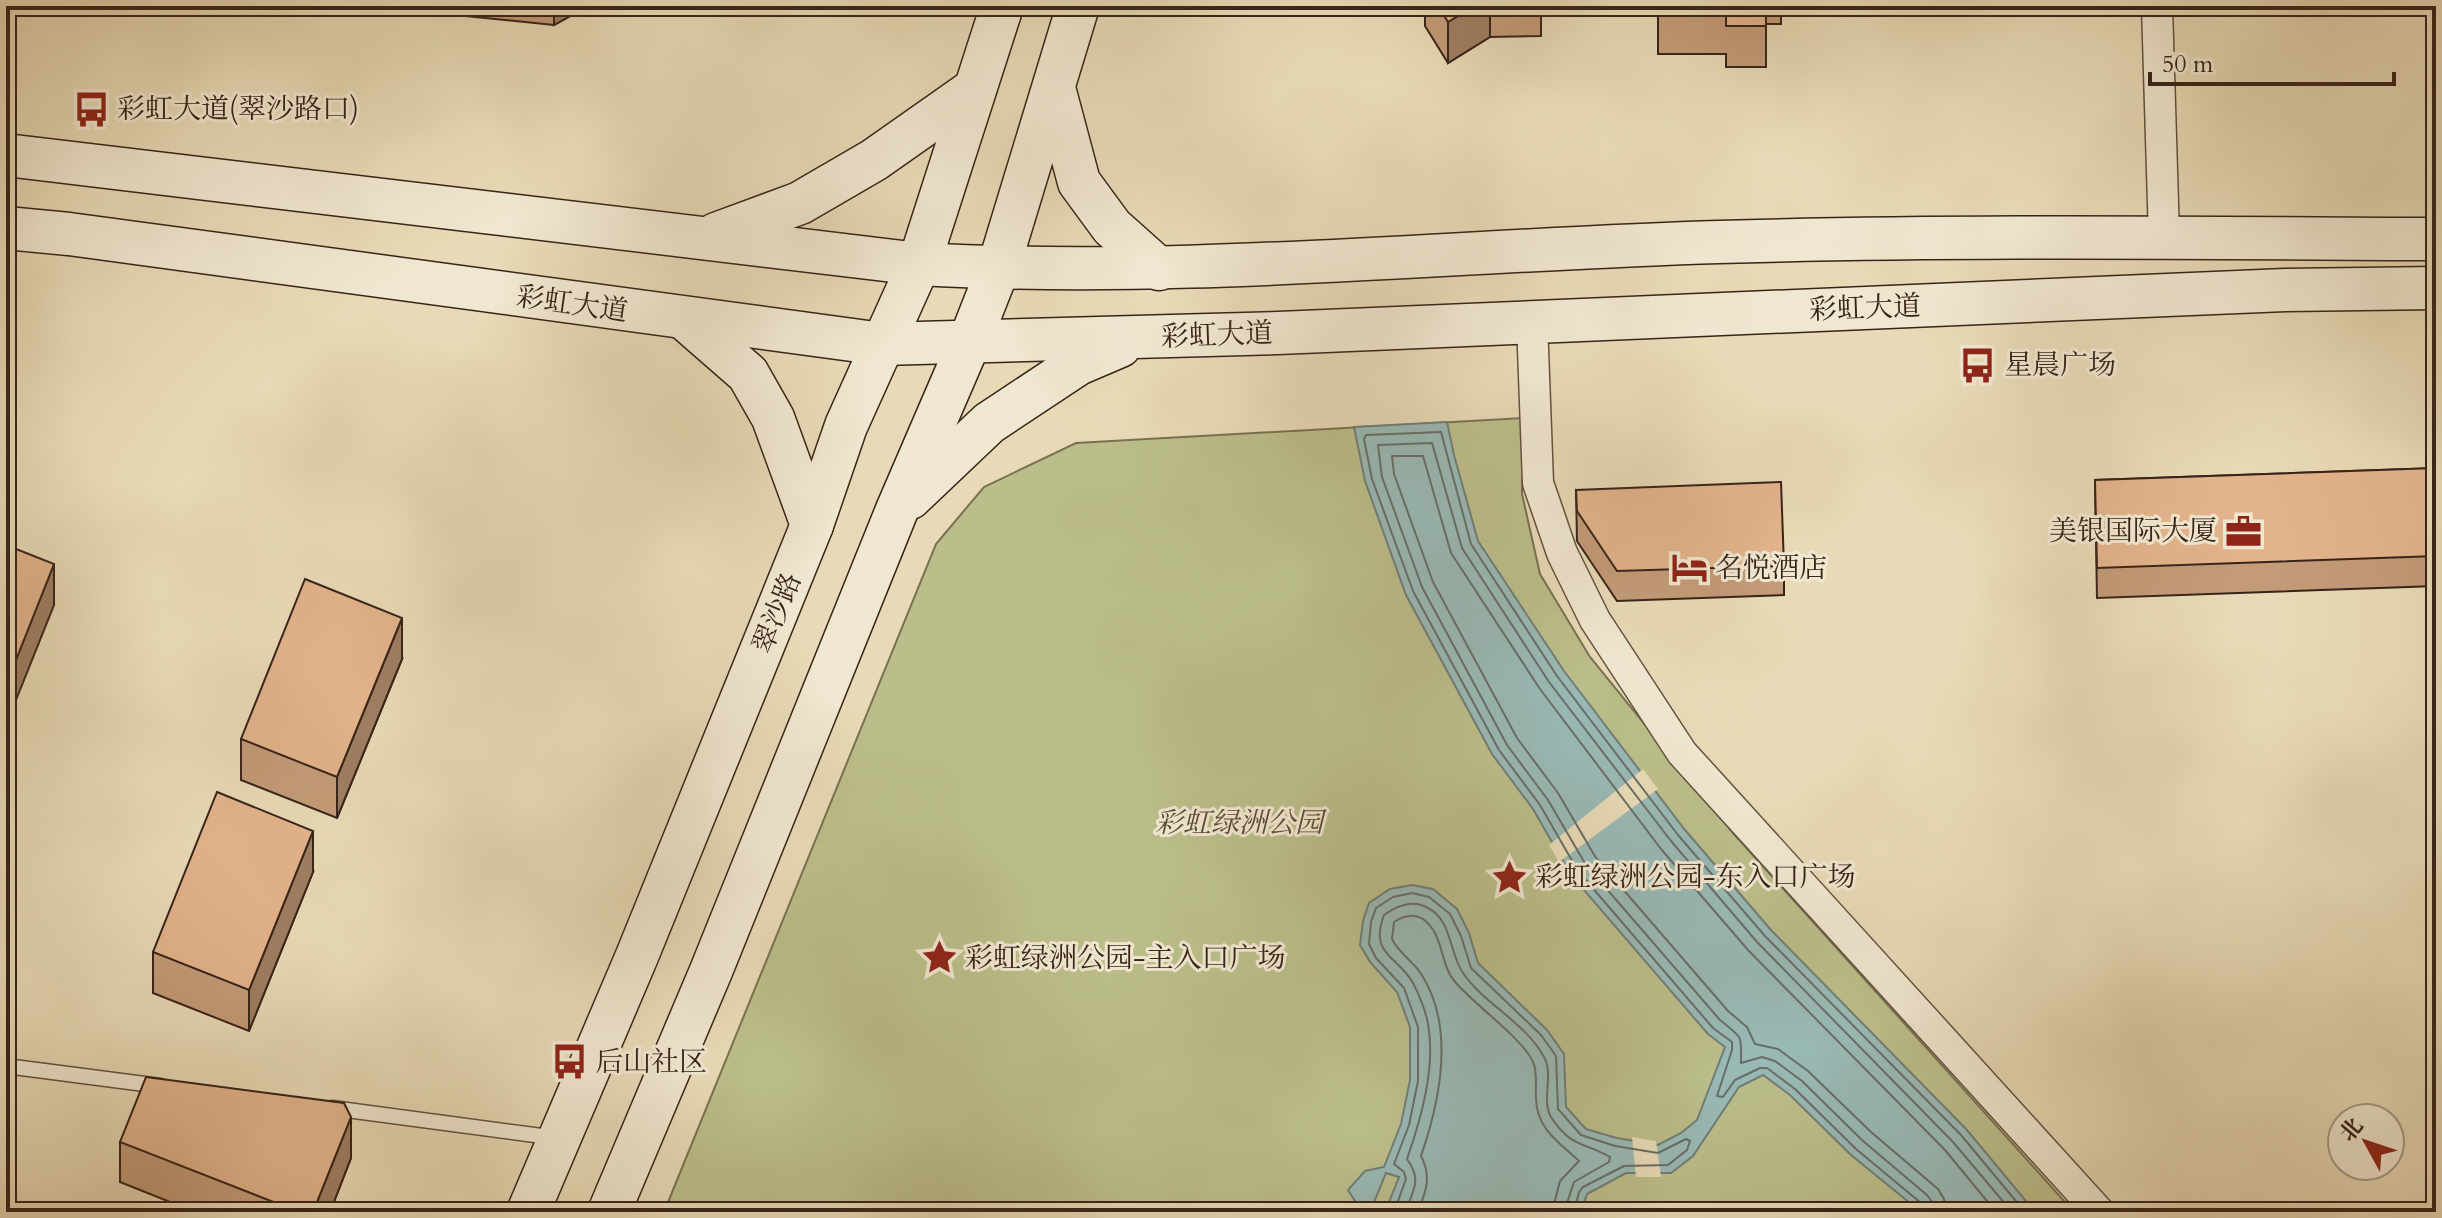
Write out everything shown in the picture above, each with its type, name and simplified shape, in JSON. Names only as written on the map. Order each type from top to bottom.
[{"type":"main road","name":"翠沙路","points":[[528,1212],[637,956],[812,525],[846,426],[919,264],[1002,6]]},
{"type":"main road","points":[[609,1212],[998,269],[1078,6]]},
{"type":"main road","points":[[1054,88],[1079,182],[1112,227],[1159,269]]},
{"type":"main road","points":[[707,237],[800,203],[874,160],[975,89]]},
{"type":"main road","points":[[6,155],[919,264],[998,269],[1159,269],[1719,242],[2164,237],[2436,239]]},
{"type":"main road","name":"彩虹大道","points":[[6,228],[882,344],[1532,322],[2285,290],[2436,288]]},
{"type":"main road","points":[[685,319],[748,374],[773,418],[812,525]]},
{"type":"main road","points":[[897,510],[989,423],[1078,364],[1142,337]]},
{"type":"street","points":[[2157,6],[2164,237]]},
{"type":"street","points":[[1532,322],[1538,483],[1562,553],[1595,620],[1682,753],[2099,1212]]},
{"type":"lane","points":[[6,1066],[180,1088]]},
{"type":"lane","points":[[322,1107],[559,1138]]},
{"type":"green space","name":"彩虹绿洲公园","points":[[1523,418],[1522,494],[1540,574],[1590,657],[1733,833],[2074,1212],[664,1212],[936,544],[984,487],[1076,443]]},
{"type":"water","points":[[1447,422],[1478,541],[1564,671],[1685,830],[1771,930],[1967,1130],[2035,1212],[1921,1212],[1851,1155],[1790,1095],[1763,1075],[1739,1087],[1693,1156],[1671,1173],[1626,1173],[1587,1194],[1581,1212],[1385,1212],[1399,1177],[1386,1173],[1370,1212],[1362,1212],[1348,1190],[1365,1171],[1384,1167],[1401,1124],[1410,1080],[1410,1027],[1397,992],[1370,962],[1360,945],[1369,903],[1390,889],[1412,885],[1433,889],[1457,909],[1469,933],[1478,963],[1547,1030],[1564,1054],[1566,1107],[1586,1129],[1658,1145],[1681,1133],[1697,1120],[1725,1047],[1708,1034],[1571,875],[1533,809],[1492,754],[1406,595],[1365,481],[1354,427]]},
{"type":"pier","points":[[1643,769],[1658,789],[1559,862],[1549,845]]},
{"type":"pier","points":[[1632,1137],[1656,1141],[1661,1177],[1636,1177]]},
{"type":"building","points":[[1438,6],[1474,6],[1448,22]]},
{"type":"building","points":[[1658,6],[1766,6],[1766,26],[1726,26],[1726,13],[1658,13]]},
{"type":"building","points":[[2436,468],[2436,556],[2097,568],[2095,480]]},
{"type":"building","points":[[1781,482],[1784,566],[1617,571],[1577,511],[1576,490]]},
{"type":"building","points":[[6,545],[54,564],[6,685]]},
{"type":"building","points":[[305,579],[402,618],[337,777],[241,739]]},
{"type":"building","points":[[217,792],[313,831],[249,990],[153,952]]},
{"type":"building","points":[[146,1077],[344,1103],[351,1117],[313,1212],[299,1212],[120,1142]]},
{"type":"place","name":"彩虹大道(翠沙路口)","points":[[91,109]]},
{"type":"place","name":"星晨广场","points":[[1978,365]]},
{"type":"place","name":"美银国际大厦","points":[[2243,531]]},
{"type":"place","name":"名悦酒店","points":[[1689,568]]},
{"type":"place","name":"彩虹绿洲公园-东入口广场","points":[[1509,877]]},
{"type":"place","name":"彩虹绿洲公园-主入口广场","points":[[939,958]]},
{"type":"place","name":"后山社区","points":[[569,1062]]}]
